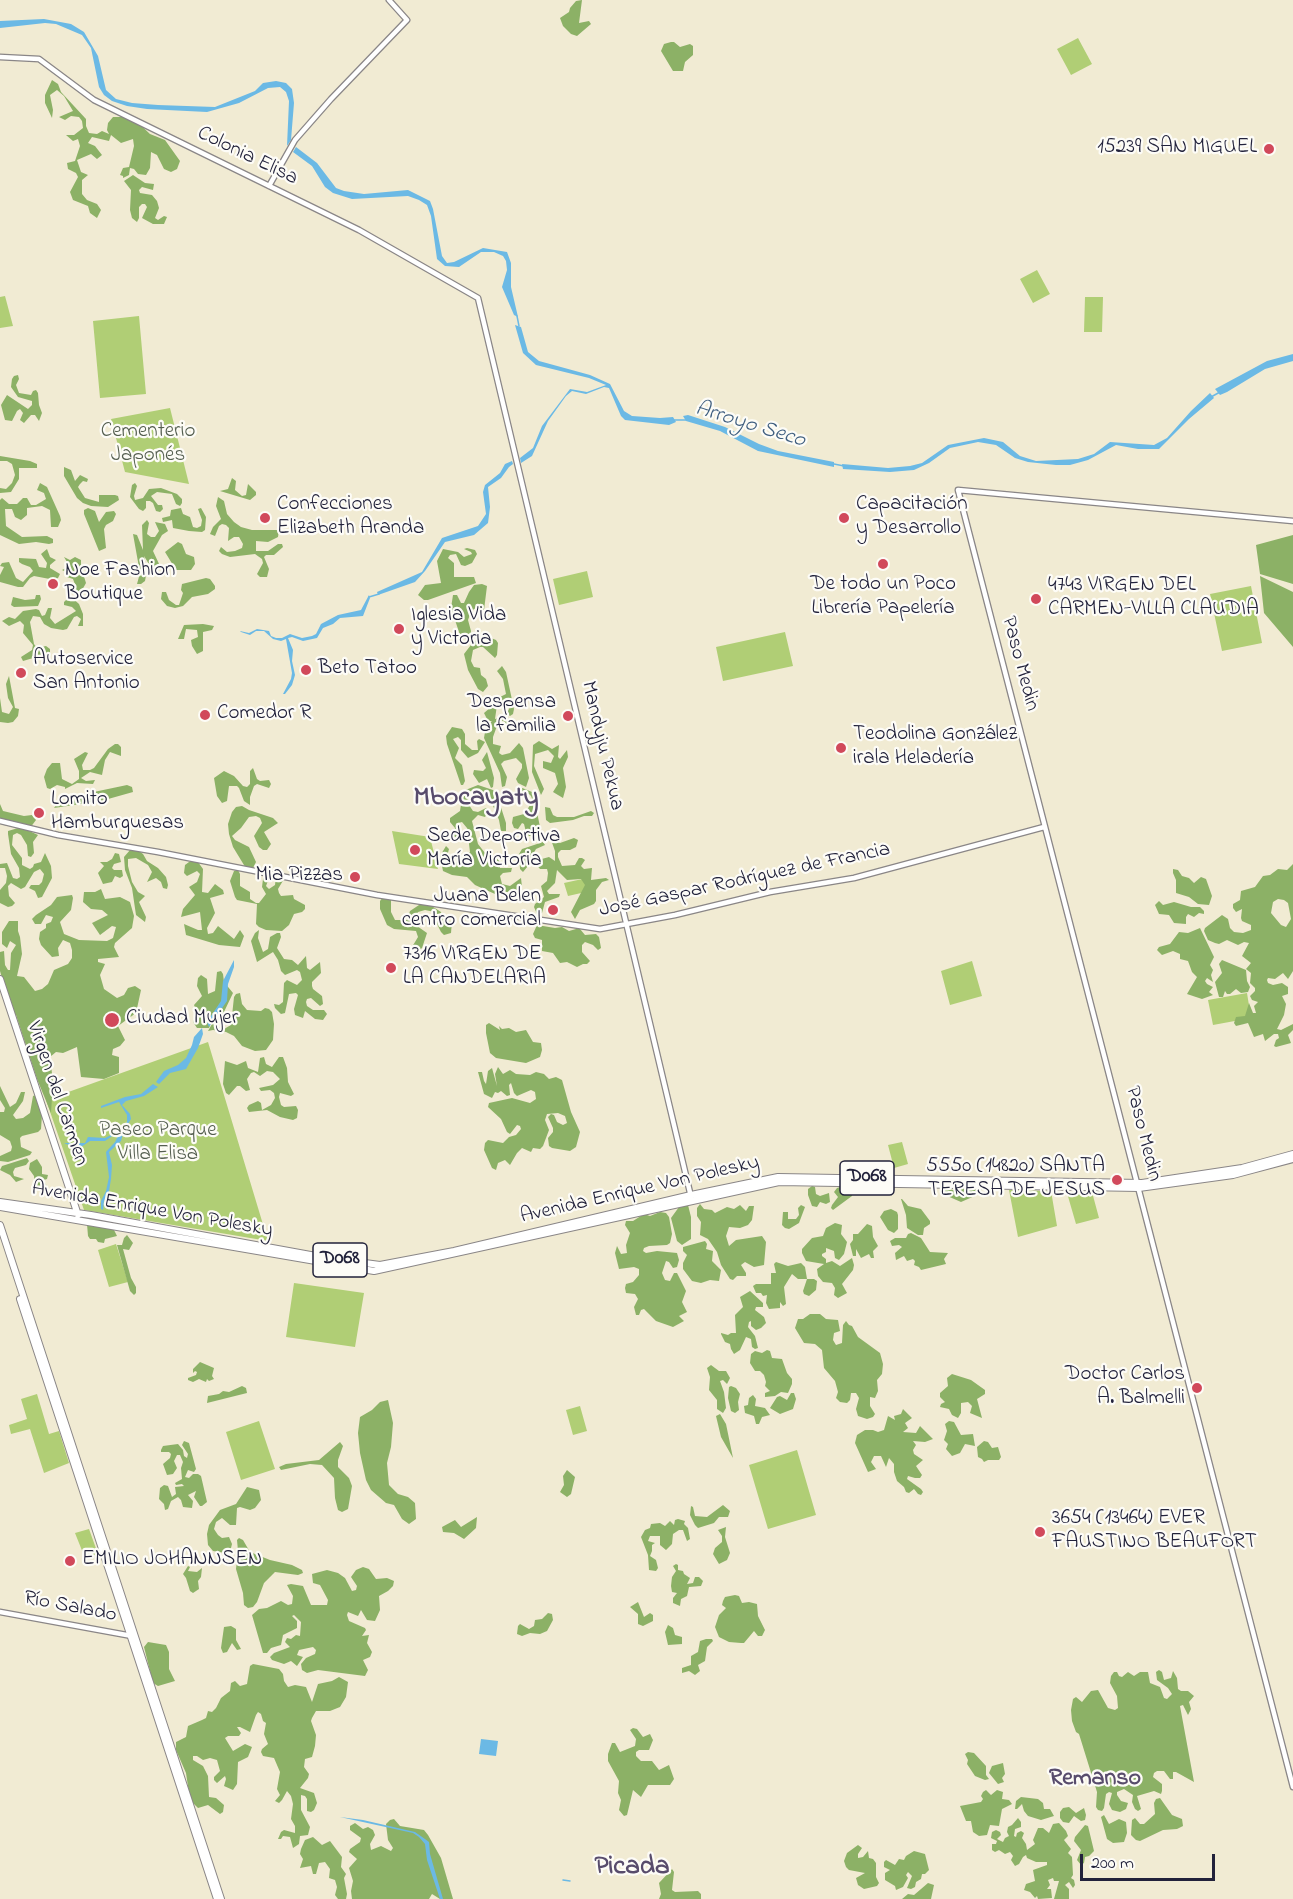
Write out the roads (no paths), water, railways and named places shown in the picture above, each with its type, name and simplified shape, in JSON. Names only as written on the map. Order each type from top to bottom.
[{"type":"main road","name":"Virgen del Carmen","points":[[0,980],[79,1216]]},
{"type":"main road","name":"Avenida Enrique Von Polesky","points":[[1223,1174],[1293,1154]]},
{"type":"main road","name":"Avenida Enrique Von Polesky","points":[[0,1202],[240,1245],[380,1265],[454,1251],[692,1198],[769,1178],[1138,1185],[1263,1168],[1293,1159]]},
{"type":"main road","name":"Avenida Enrique Von Polesky","points":[[0,1207],[79,1216]]},
{"type":"main road","points":[[0,1225],[59,1412]]},
{"type":"main road","points":[[0,1236],[217,1899]]},
{"type":"main road","points":[[132,1636],[221,1899]]},
{"type":"street","points":[[269,186],[295,141],[331,99],[407,20],[389,0]]},
{"type":"street","name":"Colonia Elisa","points":[[0,57],[39,59],[94,100],[359,230],[478,298]]},
{"type":"street","name":"Mandyju Pekua","points":[[478,298],[692,1198]]},
{"type":"street","name":"Paso Medin","points":[[1293,521],[958,490],[1293,1787]]},
{"type":"street","name":"José Gaspar Rodríguez de Francia","points":[[0,821],[58,835],[158,852],[377,896],[600,929],[627,925],[770,892],[854,878],[1044,827]]},
{"type":"street","name":"Río Salado","points":[[0,1612],[132,1636]]},
{"type":"water","points":[[44,19],[71,24],[84,32],[98,56],[106,90],[116,99],[132,103],[215,107],[255,91],[263,83],[276,81],[286,83],[292,89],[294,103],[291,140],[287,146],[289,101],[286,92],[280,87],[268,88],[239,103],[207,112],[127,106],[112,101],[104,95],[99,87],[91,48],[82,35],[56,24],[45,23],[0,28],[0,21]]},
{"type":"water","points":[[296,147],[317,163],[336,188],[364,194],[408,190],[430,201],[442,256],[447,263],[483,248],[507,252],[511,263],[511,287],[518,317],[514,315],[502,287],[507,270],[503,256],[494,252],[481,252],[459,267],[445,266],[437,259],[431,216],[427,205],[408,196],[352,199],[333,193],[325,187],[312,166],[293,152]]},
{"type":"water","points":[[515,325],[521,327],[528,352],[539,361],[590,375],[610,384],[624,411],[632,416],[673,417],[676,422],[669,425],[625,420],[609,388],[604,387],[586,394],[572,391],[548,421],[532,456],[521,463],[520,458],[533,448],[542,426],[570,389],[587,392],[606,385],[589,378],[536,365],[523,353]]},
{"type":"water","points":[[1293,354],[1293,361],[1265,369],[1227,392],[1220,395],[1215,389],[1267,361]]},
{"type":"water","points":[[1210,393],[1214,398],[1159,449],[1138,449],[1116,445],[1088,460],[1070,465],[1056,465],[1028,462],[1015,458],[996,445],[978,442],[950,448],[929,463],[914,470],[890,472],[843,469],[842,464],[888,468],[910,466],[922,463],[948,445],[984,438],[1003,442],[1020,456],[1036,461],[1078,459],[1094,454],[1110,442],[1154,445],[1167,438]]},
{"type":"water","points":[[688,415],[725,427],[778,451],[834,462],[834,467],[758,451],[720,431],[686,421],[683,416]]},
{"type":"water","points":[[512,461],[513,464],[501,478],[488,487],[490,507],[488,523],[474,535],[445,542],[415,582],[378,595],[377,592],[422,572],[442,538],[478,526],[486,514],[483,492],[485,485],[500,473],[505,464]]},
{"type":"water","points":[[369,595],[363,616],[340,618],[323,628],[317,638],[303,641],[288,638],[293,650],[292,661],[295,675],[292,685],[285,694],[283,694],[292,673],[286,639],[281,641],[273,639],[264,631],[256,631],[250,635],[240,631],[249,633],[257,629],[269,631],[271,636],[276,638],[290,634],[302,638],[312,636],[316,634],[321,624],[338,615],[361,610]]},
{"type":"water","points":[[234,960],[228,984],[227,1001],[209,1027],[207,1022],[221,1001],[223,981]]},
{"type":"water","points":[[202,1028],[203,1034],[198,1048],[186,1069],[170,1073],[159,1084],[156,1082],[164,1071],[178,1065],[186,1058],[194,1037]]},
{"type":"water","points":[[153,1084],[158,1087],[122,1105],[130,1114],[131,1119],[124,1130],[121,1141],[109,1152],[112,1165],[111,1179],[103,1210],[101,1201],[109,1177],[106,1152],[115,1142],[121,1130],[105,1141],[90,1141],[78,1149],[64,1143],[85,1143],[88,1137],[105,1138],[115,1133],[127,1122],[127,1115],[119,1102],[101,1108],[101,1106],[141,1094]]},
{"type":"water","points":[[481,1739],[498,1741],[496,1756],[479,1754]]},
{"type":"water","points":[[340,1817],[415,1832],[429,1842],[430,1854],[443,1899],[440,1899],[427,1860],[425,1844],[419,1837],[413,1833]]},
{"type":"waterway","name":"Arroyo Seco","points":[[517,316],[519,326]]},
{"type":"waterway","name":"Arroyo Seco","points":[[1211,397],[1220,392]]},
{"type":"waterway","name":"Arroyo Seco","points":[[674,420],[687,420]]},
{"type":"waterway","name":"Arroyo Seco","points":[[834,464],[844,466]]},
{"type":"waterway","points":[[369,597],[379,594]]},
{"type":"waterway","points":[[563,1880],[570,1881]]},
{"type":"place","name":"15239 SAN MIGUEL","points":[[1269,149]]},
{"type":"place","name":"Confecciones Elizabeth Aranda","points":[[265,518]]},
{"type":"place","name":"Capacitación y Desarrollo","points":[[844,518]]},
{"type":"place","name":"De todo un Poco Librería Papelería","points":[[883,564]]},
{"type":"place","name":"Noe Fashion Boutique","points":[[53,584]]},
{"type":"place","name":"4743 VIRGEN DEL CARMEN-VILLA CLAUDIA","points":[[1036,599]]},
{"type":"place","name":"Iglesia Vida y Victoria","points":[[399,629]]},
{"type":"place","name":"Beto Tatoo","points":[[306,670]]},
{"type":"place","name":"Autoservice San Antonio","points":[[21,673]]},
{"type":"place","name":"Comedor R","points":[[205,715]]},
{"type":"place","name":"Despensa la familia","points":[[568,716]]},
{"type":"place","name":"Teodolina González irala Heladería","points":[[841,748]]},
{"type":"place","name":"Lomito Hamburguesas","points":[[39,813]]},
{"type":"place","name":"Sede Deportiva María Victoria","points":[[415,850]]},
{"type":"place","name":"Mia Pizzas","points":[[355,877]]},
{"type":"place","name":"Juana Belen centro comercial","points":[[553,910]]},
{"type":"place","name":"7316 VIRGEN DE LA CANDELARIA","points":[[391,968]]},
{"type":"place","name":"Ciudad Mujer","points":[[112,1020]]},
{"type":"place","name":"5550 (14820) SANTA TERESA DE JESUS","points":[[1117,1180]]},
{"type":"place","name":"Doctor Carlos A. Balmelli","points":[[1197,1388]]},
{"type":"place","name":"3654 (13464) EVER FAUSTINO BEAUFORT","points":[[1040,1532]]},
{"type":"place","name":"EMILIO JOHANNSEN","points":[[70,1561]]},
{"type":"district","name":"Mbocayaty","points":[[476,800]]},
{"type":"district","name":"Remanso","points":[[1095,1780]]},
{"type":"district","name":"Picada","points":[[632,1869]]},
{"type":"park label","name":"Cementerio Japonés","points":[[148,445]]},
{"type":"park label","name":"Paseo Parque Villa Elisa","points":[[158,1144]]}]
